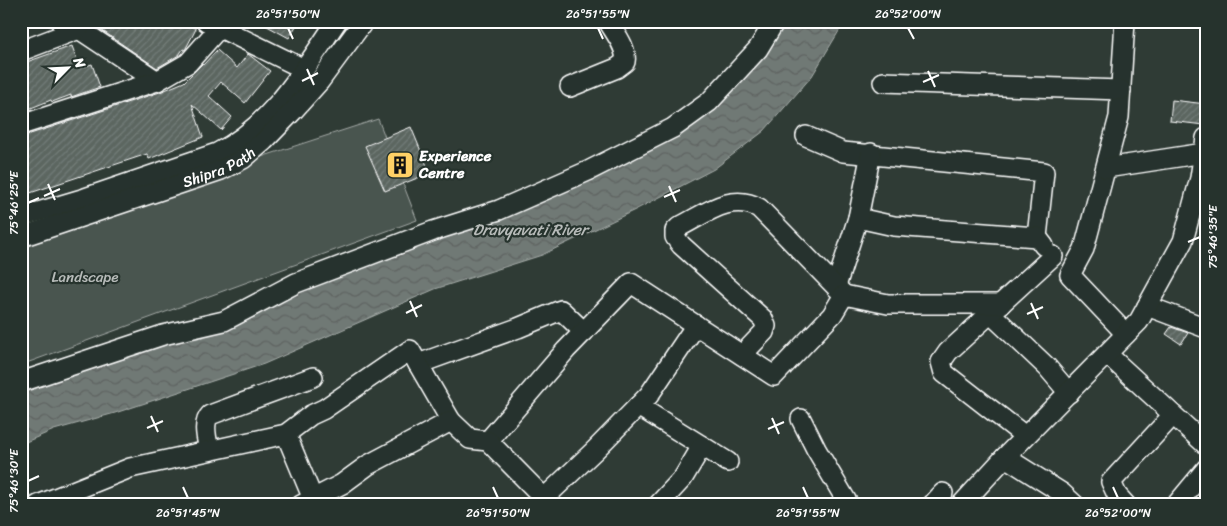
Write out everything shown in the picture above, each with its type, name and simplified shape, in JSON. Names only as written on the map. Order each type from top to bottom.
[{"type":"street","points":[[60,21],[79,29],[157,81]]},
{"type":"street","name":"Shipra Path","points":[[21,217],[85,198],[217,153],[234,145],[253,130],[276,106],[337,21]]},
{"type":"street","name":"Shipra Path","points":[[21,237],[222,170],[243,159],[264,142],[320,82],[364,21]]},
{"type":"street","points":[[570,87],[617,68],[625,62],[626,56],[623,47],[608,21]]},
{"type":"street","points":[[21,382],[164,335],[224,321],[296,283],[433,231],[499,210],[588,171],[672,128],[708,102],[758,49],[775,21]]},
{"type":"street","points":[[1070,276],[1084,249],[1119,117],[1125,21]]},
{"type":"street","points":[[21,126],[157,81],[188,63],[213,25],[304,69]]},
{"type":"street","points":[[21,52],[79,29]]},
{"type":"street","points":[[883,82],[1121,90]]},
{"type":"street","points":[[806,136],[843,152],[1044,172],[1037,237],[1070,276],[1126,334]]},
{"type":"street","points":[[961,505],[1004,457],[1070,393],[1139,321],[1182,241],[1200,178],[1205,145],[1106,168]]},
{"type":"street","points":[[488,441],[584,332],[631,283],[774,376],[832,315],[858,218],[871,154]]},
{"type":"street","points":[[742,356],[764,332],[766,326],[763,319],[681,245],[675,237],[675,231],[680,227],[726,203],[740,201],[759,208],[840,290],[888,304],[996,308],[1070,393]]},
{"type":"street","points":[[858,218],[894,226],[1037,237]]},
{"type":"street","points":[[1025,436],[944,373],[941,362],[948,352],[1052,256]]},
{"type":"street","points":[[1147,306],[1206,328]]},
{"type":"street","points":[[418,364],[518,328],[561,310],[584,332]]},
{"type":"street","points":[[38,505],[130,468],[286,434],[311,415],[410,350],[451,421],[470,439],[488,441],[542,502],[649,395],[696,325]]},
{"type":"street","points":[[1107,354],[1206,445]]},
{"type":"street","points":[[208,450],[206,425],[207,418],[210,415],[313,377]]},
{"type":"street","points":[[638,406],[728,462]]},
{"type":"street","points":[[1126,505],[1117,495],[1111,482],[1173,415]]},
{"type":"street","points":[[801,419],[816,449],[849,505]]},
{"type":"street","points":[[286,434],[307,502],[342,484],[368,465],[451,421]]},
{"type":"street","points":[[658,505],[683,478],[702,446]]},
{"type":"street","points":[[1004,457],[1062,493],[1075,505]]},
{"type":"street","points":[[1176,505],[1206,469]]},
{"type":"green space","name":"Landscape","points":[[378,119],[417,220],[21,365],[21,235]]},
{"type":"water","name":"Dravyavati River","points":[[783,21],[845,21],[812,76],[764,131],[714,169],[542,255],[435,289],[264,364],[115,413],[54,430],[21,444],[21,387],[388,251],[694,118],[750,72]]},
{"type":"building","points":[[88,21],[182,21],[196,29],[185,50],[183,49],[179,55],[157,68]]},
{"type":"building","points":[[258,21],[299,21],[289,38]]},
{"type":"building","points":[[72,46],[80,68],[92,64],[100,87],[71,97],[71,95],[52,102],[51,100],[21,112],[21,64]]},
{"type":"building","points":[[217,50],[237,68],[248,54],[270,71],[245,103],[221,82],[209,96],[232,117],[221,130],[192,104],[203,137],[149,159],[147,154],[21,196],[21,137],[160,92],[184,82]]},
{"type":"building","points":[[1172,100],[1206,104],[1204,125],[1170,121]]},
{"type":"building","name":"Experience Centre","points":[[411,127],[430,173],[385,191],[365,146]]},
{"type":"building","points":[[1171,327],[1188,333],[1181,344],[1166,334]]},
{"type":"place","name":"Experience Centre","points":[[400,165]]}]
